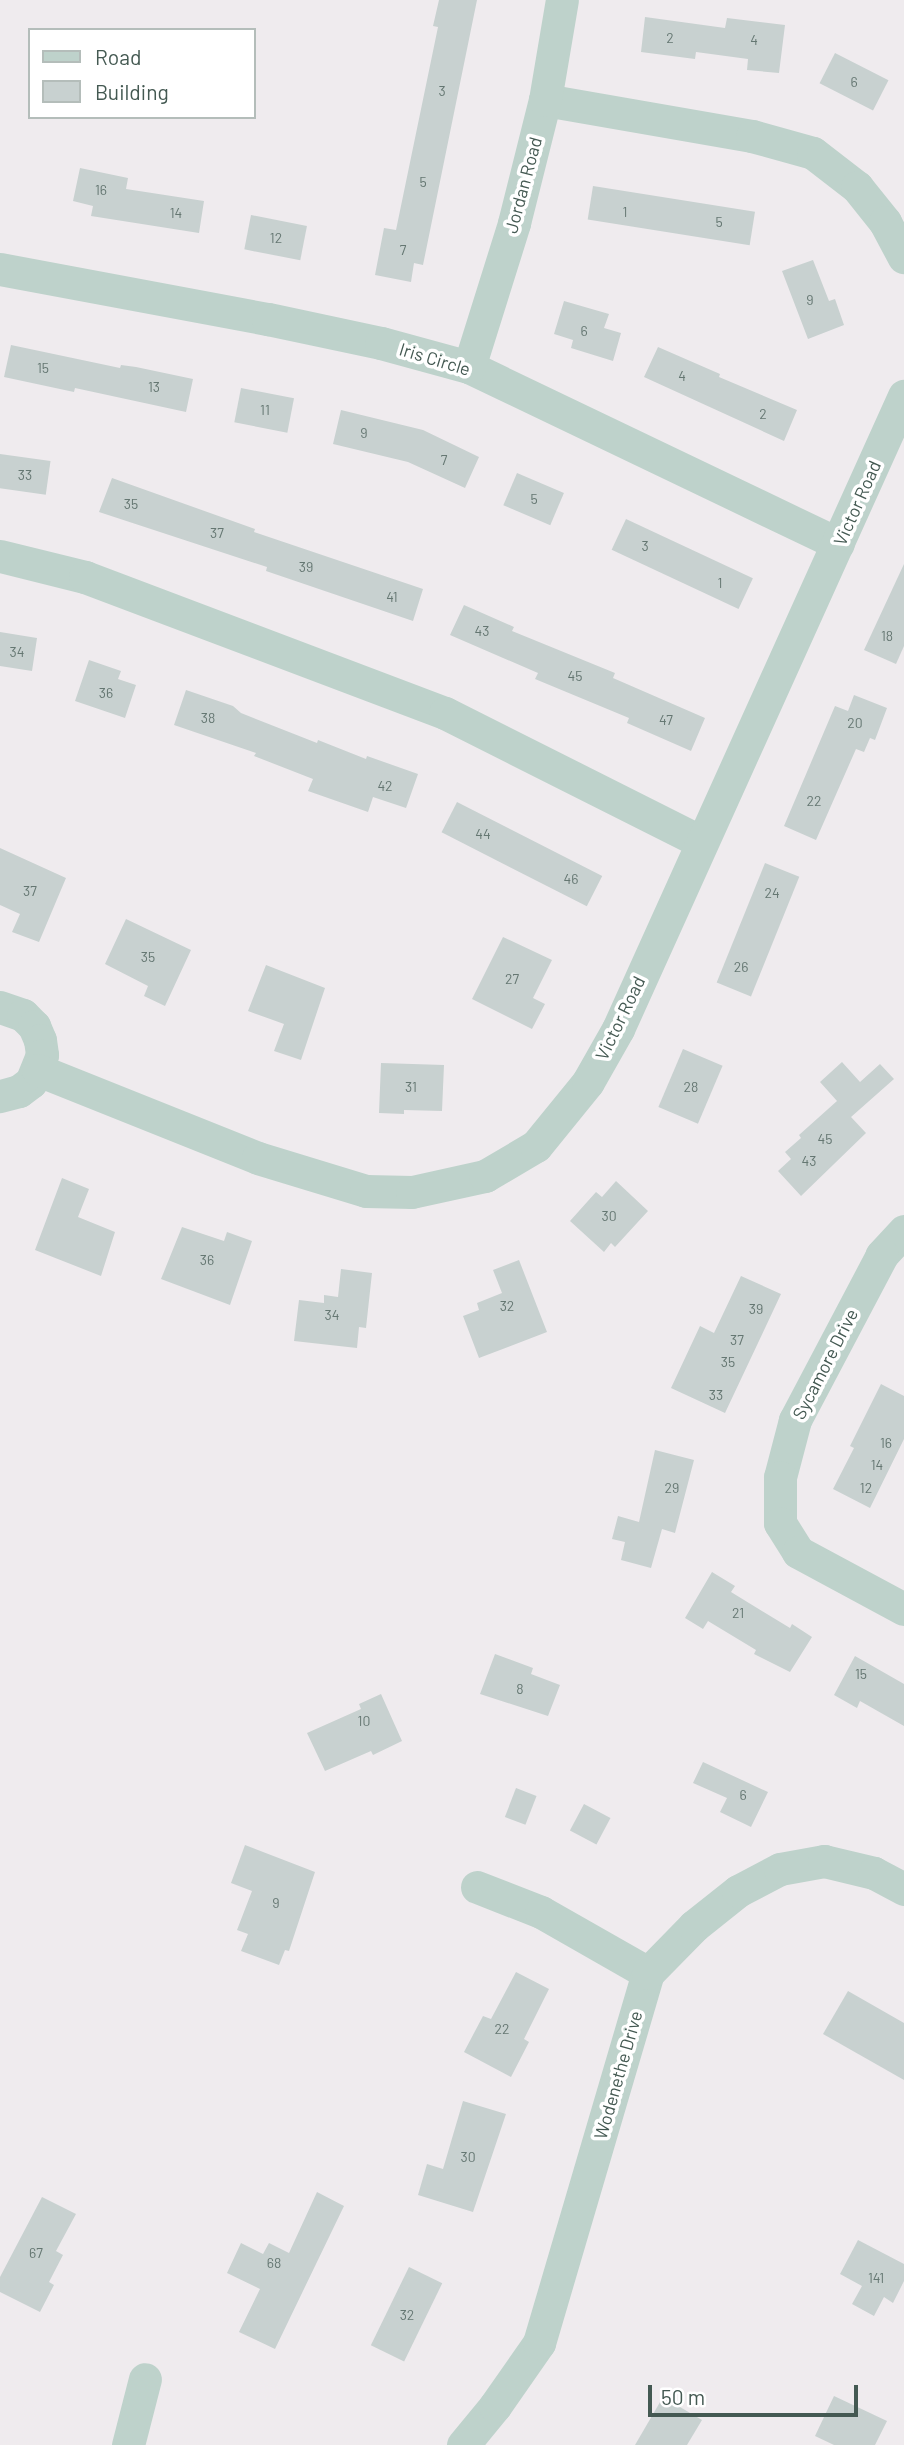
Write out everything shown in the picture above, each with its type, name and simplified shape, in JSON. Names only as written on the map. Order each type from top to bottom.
[{"type":"street","name":"Jordan Road","points":[[468,367],[514,223],[545,100],[562,0]]},
{"type":"street","points":[[545,100],[752,136],[813,153],[857,187],[885,222],[904,257]]},
{"type":"street","name":"Iris Circle","points":[[0,269],[356,338],[468,367],[838,544]]},
{"type":"street","name":"Victor Road","points":[[38,1070],[258,1158],[366,1191],[412,1192],[485,1176],[536,1146],[587,1082],[618,1029],[904,396]]},
{"type":"street","points":[[0,556],[85,577],[445,713],[701,842]]},
{"type":"street","points":[[0,1007],[23,1015],[34,1026],[42,1055],[38,1070],[19,1091],[0,1097]]},
{"type":"street","name":"Sycamore Drive","points":[[904,1231],[882,1255],[795,1420],[779,1477],[779,1523],[798,1552],[904,1609]]},
{"type":"street","name":"Wodenethe Drive","points":[[463,2445],[495,2406],[539,2343],[648,1973],[694,1926],[738,1891],[779,1869],[824,1861],[874,1873],[904,1889]]},
{"type":"street","points":[[477,1887],[541,1912],[648,1973]]},
{"type":"street","points":[[128,2445],[145,2379]]},
{"type":"building","points":[[439,0],[477,0],[423,265],[414,263],[411,282],[375,275],[384,228],[396,230],[438,27],[433,26]]},
{"type":"building","points":[[645,17],[725,28],[727,18],[785,25],[779,73],[747,70],[748,59],[696,52],[695,59],[641,52]]},
{"type":"building","points":[[835,53],[888,80],[873,111],[820,83]]},
{"type":"building","points":[[80,168],[128,178],[126,189],[204,201],[199,233],[91,216],[93,206],[73,201]]},
{"type":"building","points":[[593,186],[755,212],[750,245],[588,220]]},
{"type":"building","points":[[251,215],[307,226],[300,260],[244,249]]},
{"type":"building","points":[[813,260],[829,301],[835,299],[844,325],[808,339],[782,271]]},
{"type":"building","points":[[564,301],[609,314],[604,328],[621,333],[613,361],[571,348],[573,340],[554,334]]},
{"type":"building","points":[[11,345],[120,368],[121,365],[136,367],[193,379],[186,412],[75,388],[74,392],[4,377]]},
{"type":"building","points":[[658,347],[720,374],[719,377],[797,410],[784,441],[644,377]]},
{"type":"building","points":[[241,388],[294,398],[287,433],[234,422]]},
{"type":"building","points":[[341,410],[423,430],[479,457],[465,488],[408,462],[333,444]]},
{"type":"building","points":[[0,454],[51,461],[46,495],[0,488]]},
{"type":"building","points":[[517,473],[564,493],[550,525],[503,505]]},
{"type":"building","points":[[112,478],[255,529],[254,532],[423,589],[413,621],[266,571],[267,567],[99,512]]},
{"type":"building","points":[[626,519],[753,578],[739,609],[612,550]]},
{"type":"building","points":[[904,564],[904,646],[896,664],[864,650]]},
{"type":"building","points":[[464,605],[514,627],[512,631],[615,673],[613,678],[705,718],[691,751],[627,723],[629,718],[535,679],[538,673],[450,635]]},
{"type":"building","points":[[0,632],[37,638],[32,671],[0,666]]},
{"type":"building","points":[[89,660],[121,671],[118,679],[136,685],[125,718],[75,701]]},
{"type":"building","points":[[186,690],[233,706],[241,713],[317,743],[318,740],[366,759],[367,756],[418,774],[406,808],[373,797],[368,812],[308,791],[313,779],[254,756],[256,753],[174,725]]},
{"type":"building","points":[[854,695],[887,708],[875,740],[870,738],[864,752],[856,749],[816,840],[784,826],[835,706],[848,711]]},
{"type":"building","points":[[457,802],[602,876],[587,906],[442,832]]},
{"type":"building","points":[[0,848],[66,878],[39,942],[12,932],[20,914],[0,905]]},
{"type":"building","points":[[765,863],[799,877],[751,996],[717,983]]},
{"type":"building","points":[[126,919],[191,950],[165,1006],[144,996],[148,986],[105,964]]},
{"type":"building","points":[[503,937],[552,960],[533,998],[545,1004],[532,1029],[472,999]]},
{"type":"building","points":[[266,965],[325,988],[301,1060],[274,1051],[284,1024],[248,1011]]},
{"type":"building","points":[[683,1049],[723,1066],[698,1124],[658,1107]]},
{"type":"building","points":[[842,1062],[860,1082],[880,1064],[894,1079],[851,1117],[866,1133],[801,1196],[778,1171],[791,1159],[785,1152],[801,1138],[799,1135],[837,1101],[820,1082]]},
{"type":"building","points":[[381,1063],[444,1065],[442,1111],[404,1110],[404,1114],[379,1113]]},
{"type":"building","points":[[62,1178],[89,1189],[78,1217],[115,1232],[101,1276],[35,1250]]},
{"type":"building","points":[[616,1181],[648,1211],[615,1247],[611,1243],[604,1252],[570,1221],[596,1192],[602,1197]]},
{"type":"building","points":[[182,1227],[224,1241],[227,1232],[252,1241],[230,1305],[161,1279]]},
{"type":"building","points":[[519,1260],[547,1332],[479,1358],[463,1316],[479,1310],[477,1303],[502,1293],[493,1270]]},
{"type":"building","points":[[341,1269],[372,1273],[366,1328],[359,1327],[357,1348],[294,1341],[299,1300],[324,1303],[324,1295],[338,1297]]},
{"type":"building","points":[[741,1276],[781,1294],[725,1413],[671,1388],[700,1326],[714,1333]]},
{"type":"building","points":[[881,1384],[904,1396],[904,1439],[870,1508],[833,1489],[854,1448],[850,1446]]},
{"type":"building","points":[[655,1450],[694,1460],[675,1533],[662,1529],[651,1568],[621,1560],[625,1542],[612,1539],[618,1516],[639,1522]]},
{"type":"building","points":[[712,1572],[735,1586],[731,1592],[790,1628],[792,1624],[812,1637],[790,1672],[754,1654],[756,1650],[708,1621],[703,1629],[685,1618]]},
{"type":"building","points":[[495,1654],[533,1668],[531,1674],[560,1685],[548,1716],[480,1694]]},
{"type":"building","points":[[855,1656],[904,1684],[904,1726],[860,1701],[857,1708],[834,1695]]},
{"type":"building","points":[[381,1694],[402,1741],[373,1755],[371,1751],[325,1771],[307,1733],[361,1709],[359,1704]]},
{"type":"building","points":[[703,1762],[768,1792],[751,1827],[720,1812],[727,1798],[693,1783]]},
{"type":"building","points":[[516,1788],[537,1796],[525,1825],[505,1817]]},
{"type":"building","points":[[584,1804],[610,1818],[596,1845],[570,1830]]},
{"type":"building","points":[[245,1845],[315,1872],[289,1951],[285,1950],[279,1965],[241,1951],[248,1934],[237,1930],[252,1891],[231,1883]]},
{"type":"building","points":[[516,1972],[549,1989],[524,2039],[529,2042],[511,2077],[464,2052],[483,2016],[491,2019]]},
{"type":"building","points":[[848,1991],[904,2023],[904,2080],[823,2034]]},
{"type":"building","points":[[463,2101],[506,2114],[473,2212],[418,2195],[427,2164],[443,2169]]},
{"type":"building","points":[[317,2192],[344,2206],[275,2349],[239,2332],[260,2289],[227,2273],[241,2243],[263,2254],[269,2243],[289,2253]]},
{"type":"building","points":[[42,2197],[76,2214],[56,2251],[63,2255],[49,2282],[54,2285],[40,2312],[0,2292],[0,2277]]},
{"type":"building","points":[[858,2240],[904,2264],[904,2281],[893,2303],[884,2297],[874,2316],[852,2304],[862,2286],[840,2274]]},
{"type":"building","points":[[409,2267],[442,2283],[404,2361],[371,2345]]},
{"type":"building","points":[[834,2396],[887,2421],[875,2445],[834,2445],[815,2436]]},
{"type":"building","points":[[663,2397],[702,2420],[687,2445],[635,2445]]}]
